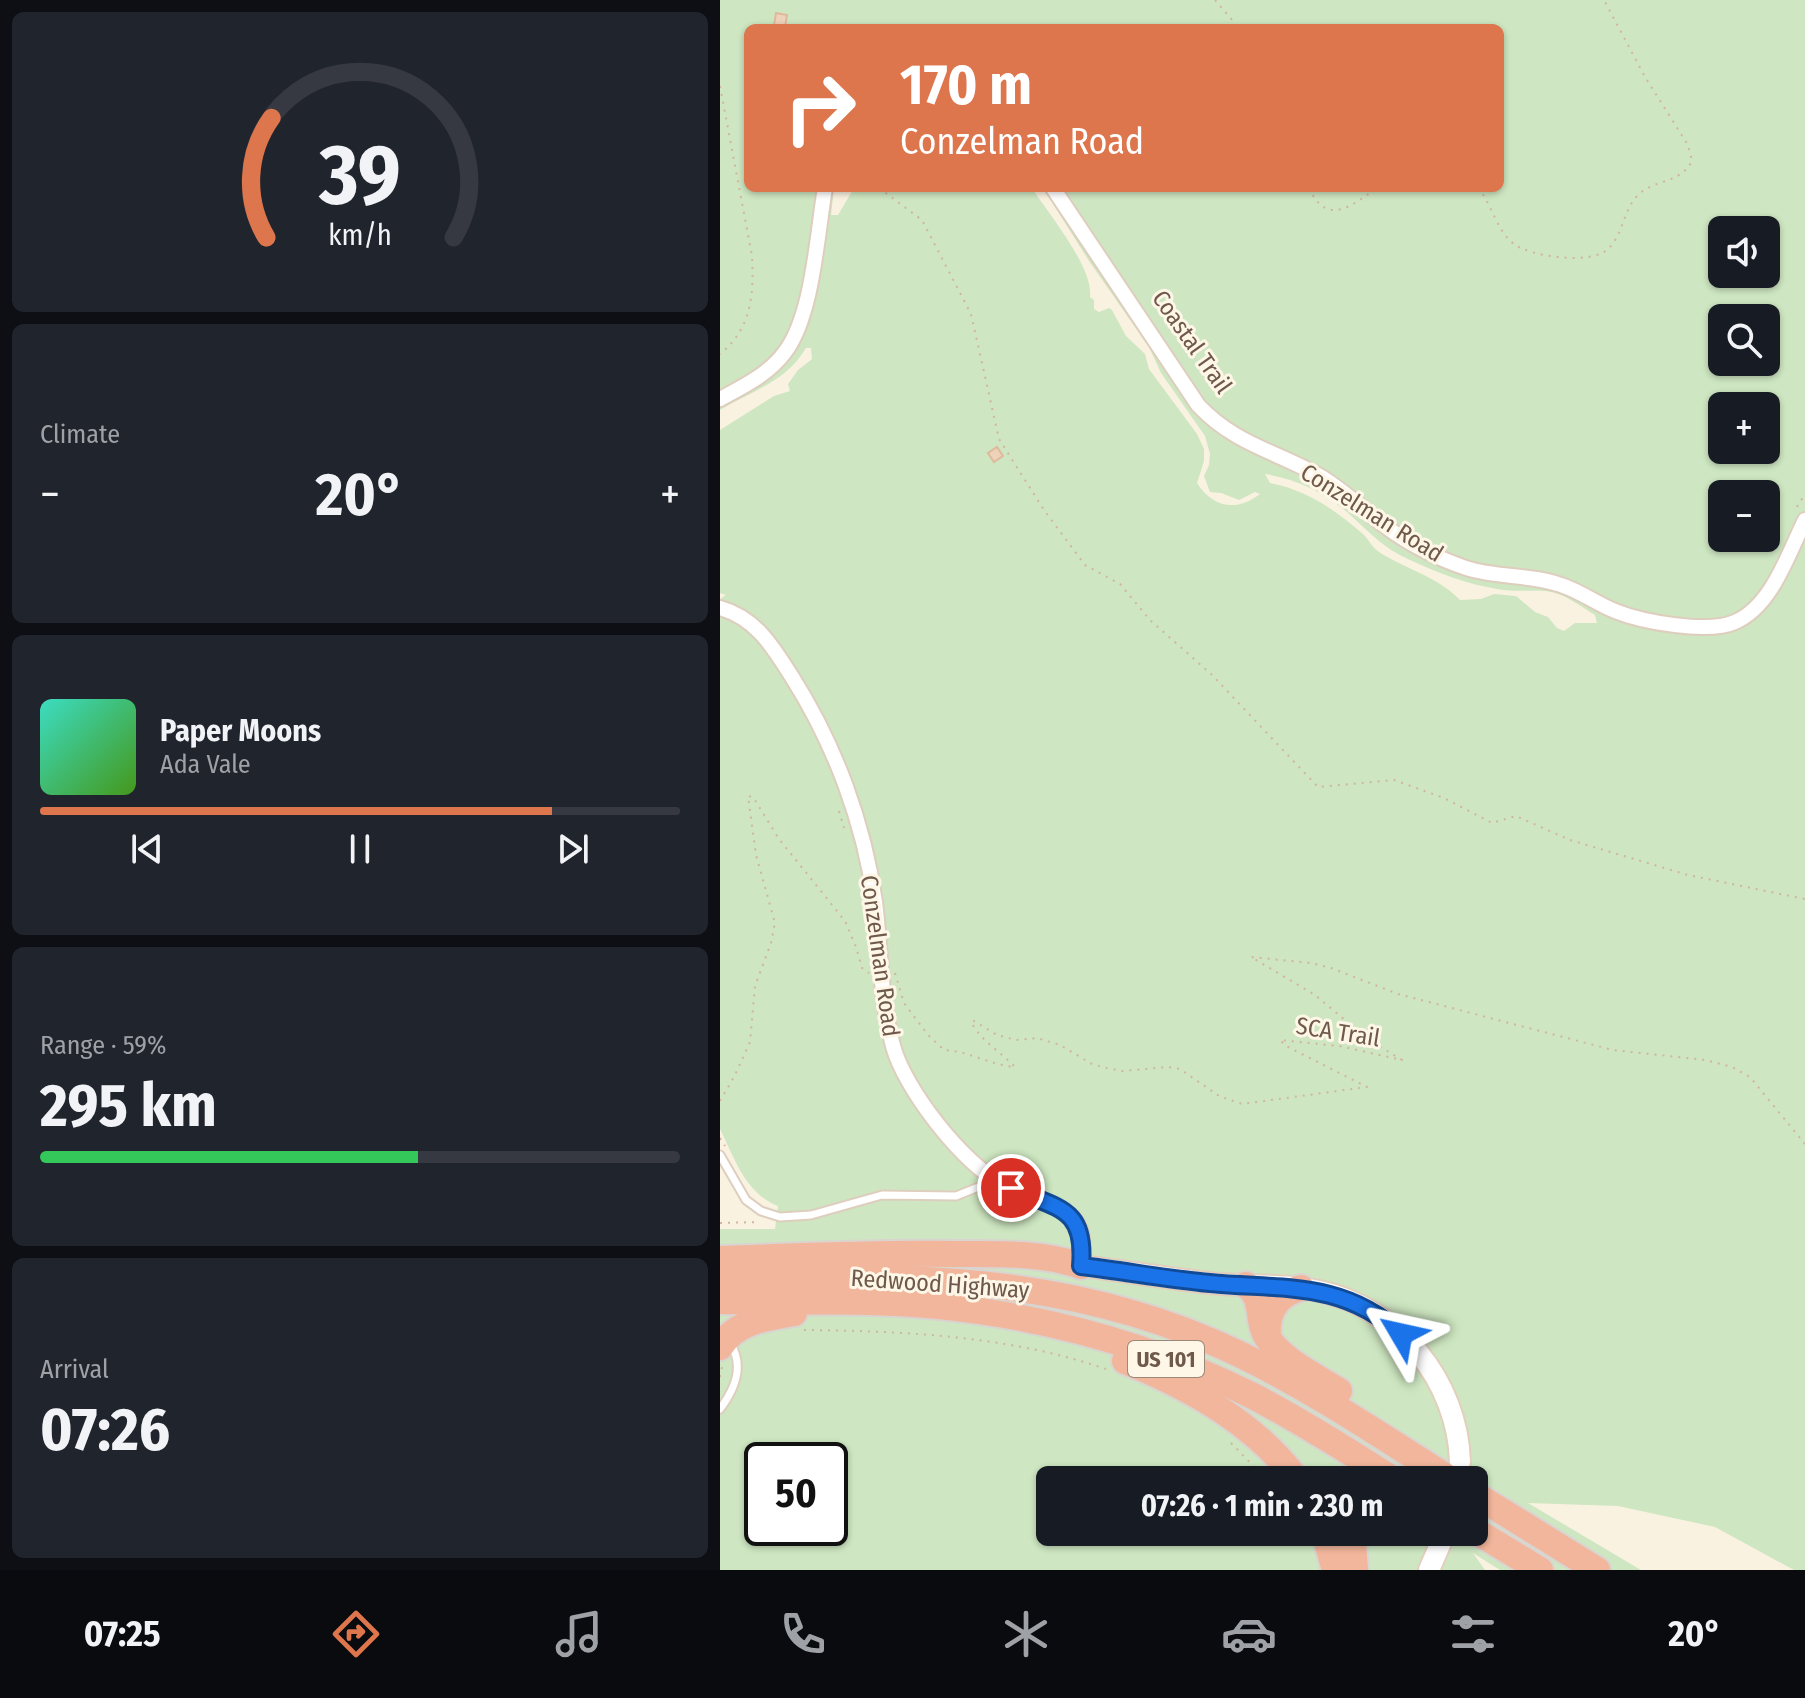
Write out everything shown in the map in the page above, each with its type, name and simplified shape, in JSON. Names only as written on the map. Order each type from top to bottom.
[{"type":"highway","points":[[720,1259],[975,1254],[1054,1259],[1081,1266]]},
{"type":"highway","name":"Redwood Highway","points":[[720,1278],[877,1277],[962,1281],[1047,1292],[1129,1312],[1193,1334],[1261,1366],[1442,1466]]},
{"type":"highway","points":[[1246,1285],[1257,1297],[1262,1328],[1271,1343],[1445,1466]]},
{"type":"highway","points":[[1271,1343],[1267,1327],[1272,1309],[1285,1294],[1301,1288]]},
{"type":"highway","name":"Redwood Highway","points":[[720,1301],[939,1306],[998,1314],[1097,1336],[1201,1373],[1276,1409],[1371,1466]]},
{"type":"highway","points":[[727,1345],[739,1327],[751,1322],[856,1302]]},
{"type":"highway","points":[[998,1314],[1154,1374],[1204,1400],[1257,1436],[1286,1466]]},
{"type":"highway","points":[[1488,1502],[1597,1570]]},
{"type":"highway","points":[[1488,1538],[1540,1570]]},
{"type":"highway","points":[[1353,1546],[1355,1570]]},
{"type":"main road","points":[[1081,1266],[1197,1281],[1301,1288],[1337,1296],[1363,1307],[1391,1326],[1415,1348],[1433,1373],[1448,1403],[1458,1435],[1456,1466]]},
{"type":"main road","points":[[1429,1570],[1439,1546]]},
{"type":"street","points":[[720,399],[763,374],[793,339],[806,302],[824,192]]},
{"type":"street","name":"Conzelman Road","points":[[1056,192],[1198,405],[1212,420],[1256,448],[1322,478],[1396,534],[1443,559],[1488,574],[1532,578],[1561,585],[1633,617],[1718,627],[1748,616],[1759,606],[1799,517]]},
{"type":"street","name":"Conzelman Road","points":[[720,608],[748,621],[765,637],[793,678],[827,740],[845,784],[865,853],[889,973],[892,1043],[907,1083],[946,1133],[996,1180],[1061,1210],[1075,1220],[1082,1238],[1081,1266]]},
{"type":"lane","points":[[723,1152],[746,1200],[761,1211],[780,1217],[811,1215],[890,1194],[956,1196],[996,1180]]},
{"type":"lane","points":[[720,1409],[737,1376],[738,1359],[727,1345]]},
{"type":"lane","points":[[1257,1436],[1275,1466]]},
{"type":"path","points":[[1215,0],[1236,24]]},
{"type":"path","points":[[1481,192],[1513,243],[1553,256],[1593,258],[1606,252],[1614,242],[1635,198],[1648,187],[1675,179],[1686,172],[1692,161],[1688,145],[1645,77],[1604,0]]},
{"type":"path","points":[[720,86],[752,256],[753,279],[747,318],[739,334],[720,354]]},
{"type":"path","points":[[884,192],[922,220],[971,314],[999,439],[1044,510],[1085,565],[1120,584],[1150,620],[1212,675],[1318,787],[1394,780],[1444,798],[1492,823],[1516,816],[1570,840],[1688,875],[1805,899]]},
{"type":"path","points":[[1311,192],[1322,209],[1329,211],[1344,209],[1371,192]]},
{"type":"path","points":[[1799,517],[1805,494]]},
{"type":"path","points":[[720,1101],[750,1042],[755,986],[775,923],[756,855],[748,796],[753,797],[779,839],[845,921],[862,968],[870,974],[889,973]]},
{"type":"path","points":[[836,802],[845,831]]},
{"type":"path","name":"SCA Trail","points":[[889,973],[904,1003],[928,1035],[944,1050],[963,1051],[1015,1067],[988,1046],[973,1027],[971,1022],[974,1021],[997,1035],[1016,1040],[1037,1038],[1060,1045],[1087,1062],[1107,1068],[1122,1071],[1168,1067],[1180,1069],[1219,1096],[1242,1104],[1261,1103],[1289,1095],[1367,1087],[1286,1046],[1280,1040],[1339,1046],[1402,1060],[1375,1045],[1315,995],[1251,957],[1311,963],[1351,973],[1398,994],[1613,1050],[1705,1060],[1742,1070],[1805,1144]]},
{"type":"path","points":[[720,1138],[723,1152]]},
{"type":"path","points":[[720,1223],[753,1224],[780,1217]]},
{"type":"path","points":[[801,1330],[889,1331],[974,1339],[1052,1353],[1108,1369]]},
{"type":"path","points":[[720,1377],[727,1345]]},
{"type":"path","points":[[1231,1443],[1253,1466]]},
{"type":"green space","points":[[720,0],[1805,0],[1805,1570],[1794,1570],[1715,1527],[1618,1506],[1528,1503],[1641,1570],[1500,1570],[1473,1553],[1485,1570],[720,1570],[720,1229],[775,1229],[778,1206],[749,1184],[720,1129],[720,599],[726,595],[720,593],[720,430],[774,396],[790,391],[788,384],[798,370],[812,359],[811,348],[806,348],[779,377],[720,410]],"holes":[[[744,24],[1504,24],[1504,192],[1046,192],[1149,347],[1161,373],[1205,436],[1210,454],[1204,476],[1210,492],[1239,500],[1255,492],[1260,494],[1243,503],[1226,505],[1210,498],[1197,483],[1204,461],[1204,449],[1197,434],[1149,369],[1145,354],[1126,336],[1112,310],[1109,308],[1099,312],[1094,309],[1094,300],[1090,297],[1085,271],[1078,256],[1035,192],[852,192],[838,215],[831,215],[834,192],[744,192]],[[1265,474],[1318,492],[1384,545],[1421,565],[1486,587],[1559,594],[1595,615],[1597,623],[1575,623],[1564,631],[1516,596],[1494,594],[1481,599],[1460,600],[1432,579],[1379,552],[1363,534],[1331,509],[1308,496],[1270,483]]]},
{"type":"building","points":[[776,13],[787,15],[786,24],[774,24]]},
{"type":"building","points":[[997,447],[1003,456],[994,462],[988,453]]},
{"type":"route","points":[[1011,1188],[1061,1210],[1075,1220],[1082,1238],[1081,1266],[1210,1283],[1315,1290],[1363,1307],[1401,1334]]}]
